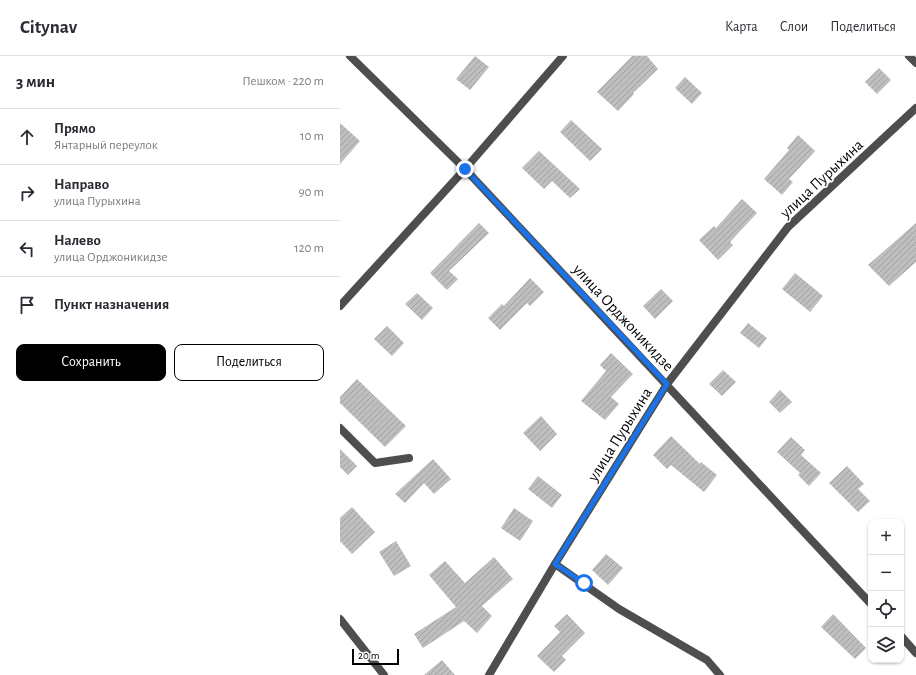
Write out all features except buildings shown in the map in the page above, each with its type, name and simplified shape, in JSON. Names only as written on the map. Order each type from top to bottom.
[{"type":"street","name":"улица Орджоникидзе","points":[[350,56],[465,169],[868,601]]},
{"type":"street","points":[[340,306],[465,169],[563,56]]},
{"type":"street","points":[[909,56],[916,63]]},
{"type":"street","name":"улица Пурыхина","points":[[489,675],[555,564],[667,384],[788,227],[916,108]]},
{"type":"street","points":[[340,428],[375,463],[409,458]]},
{"type":"street","points":[[555,564],[619,609],[707,660],[720,675]]},
{"type":"street","points":[[340,619],[384,675]]},
{"type":"street","points":[[904,639],[916,653]]},
{"type":"route","points":[[465,169],[667,384],[555,564],[584,583]]}]
